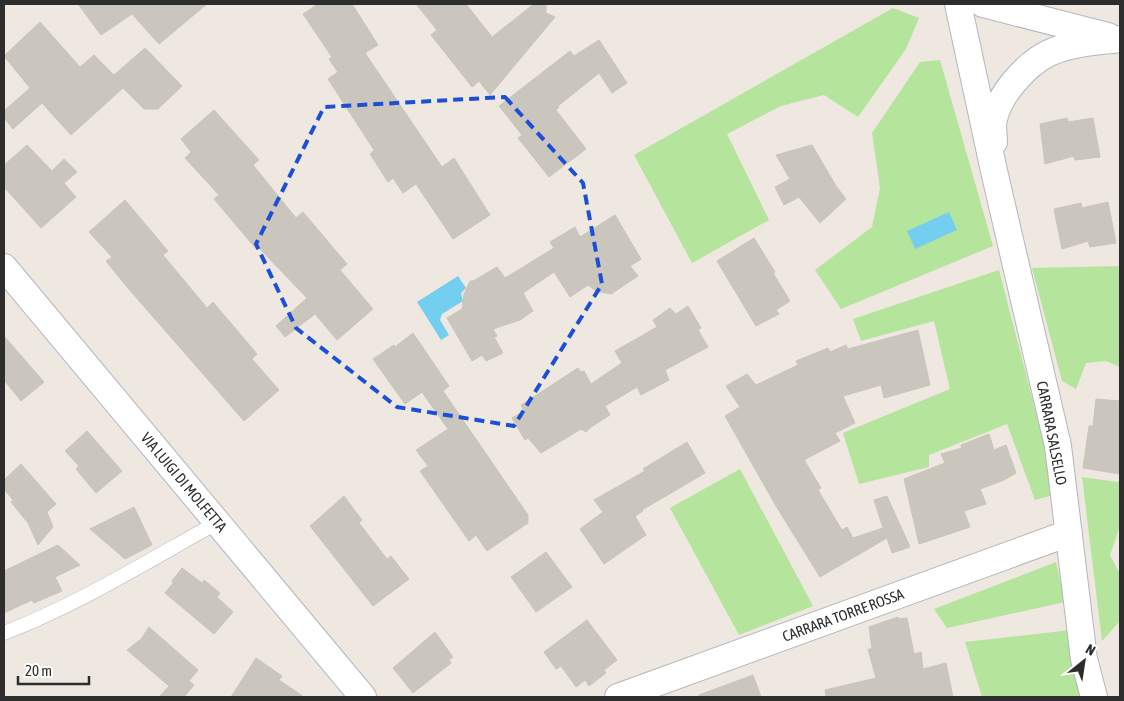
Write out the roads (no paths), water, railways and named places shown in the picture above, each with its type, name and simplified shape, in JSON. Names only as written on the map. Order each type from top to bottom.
[{"type":"street","points":[[958,4],[994,171]]},
{"type":"street","points":[[985,5],[1120,39]]},
{"type":"street","points":[[994,171],[994,119],[1007,90],[1024,70],[1048,53],[1072,46],[1120,39]]},
{"type":"street","name":"CARRARA SALSELLO","points":[[994,171],[1058,446],[1084,659],[1094,697]]},
{"type":"street","name":"VIA LUIGI DI MOLFETTA","points":[[4,267],[363,697]]},
{"type":"street","name":"CARRARA TORRE ROSSA","points":[[618,697],[1069,533]]},
{"type":"lane","points":[[4,633],[38,620],[71,603],[218,522]]},
{"type":"water","points":[[949,212],[957,230],[915,249],[907,231]]},
{"type":"water","points":[[458,276],[466,288],[461,293],[463,301],[442,314],[440,320],[449,335],[441,340],[417,302]]}]
